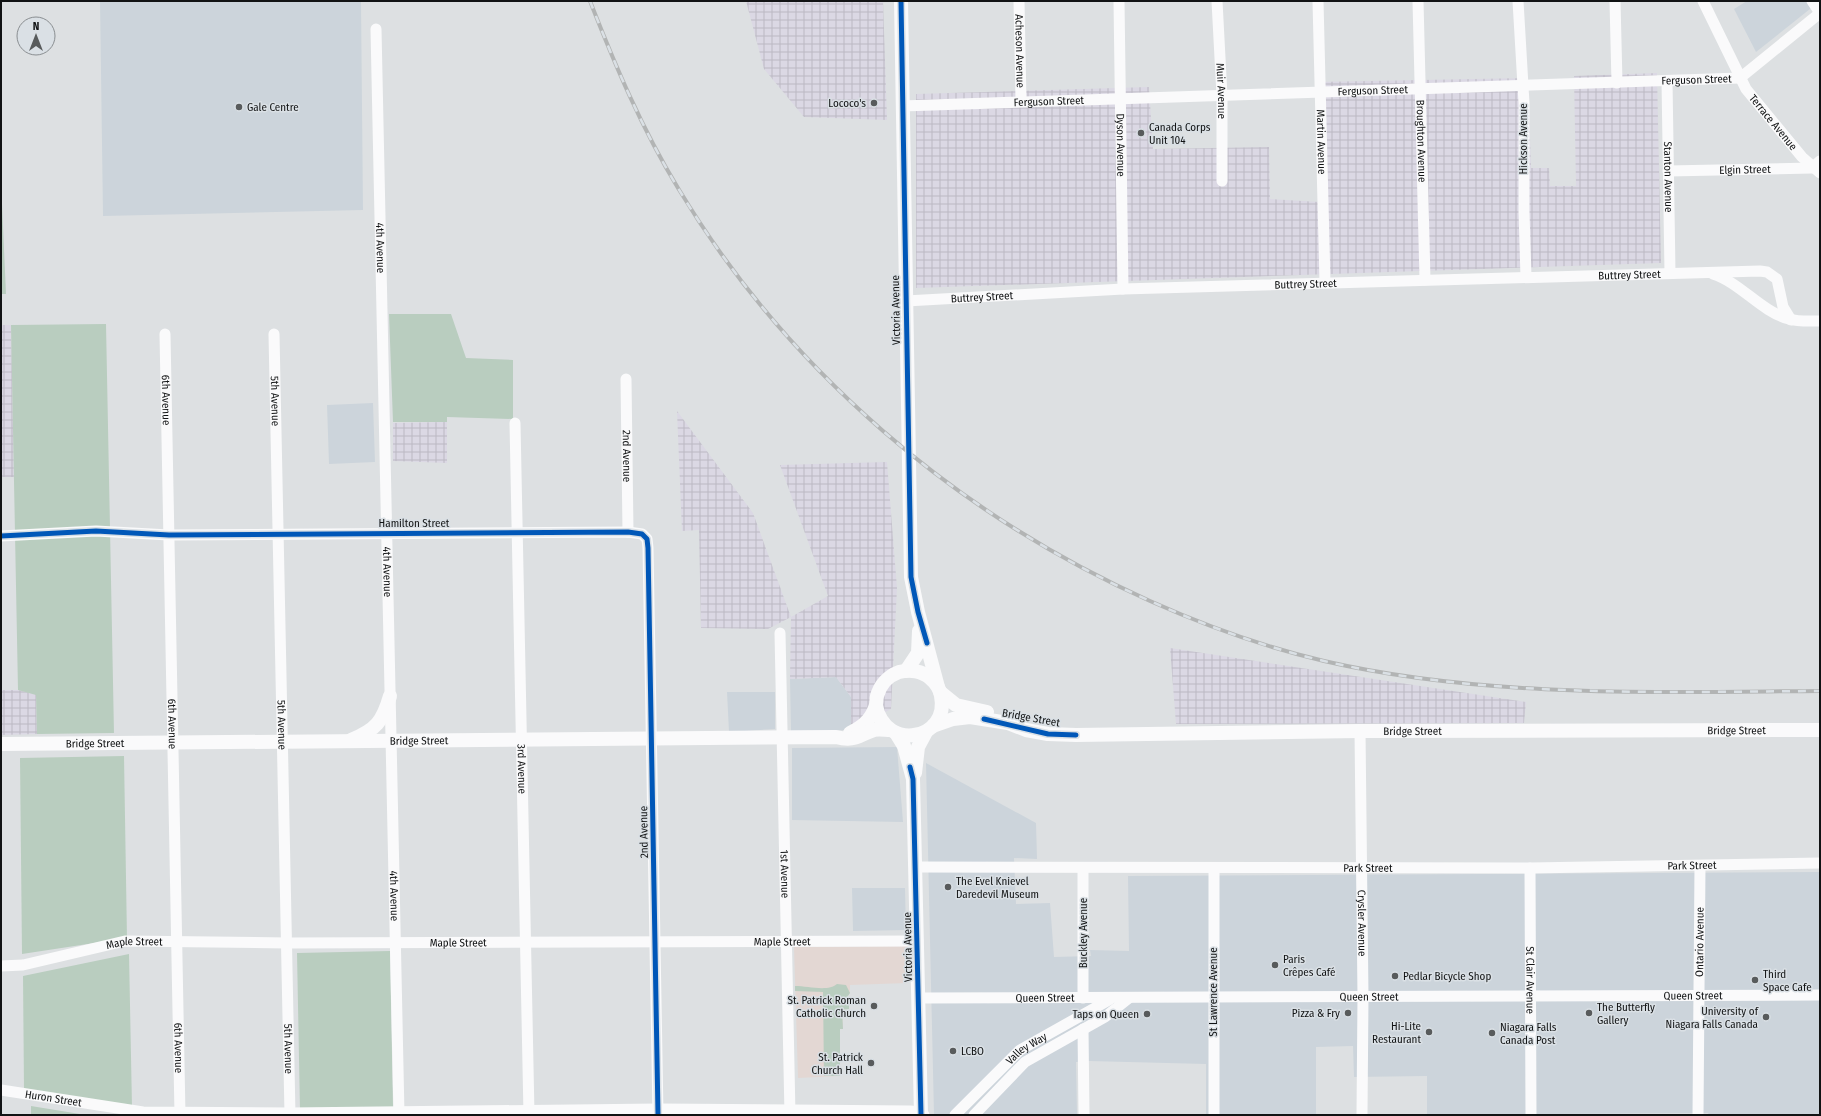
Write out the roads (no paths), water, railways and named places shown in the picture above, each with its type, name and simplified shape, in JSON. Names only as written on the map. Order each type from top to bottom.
[{"type":"main road","name":"Victoria Avenue","points":[[901,1],[911,578],[939,690]]},
{"type":"main road","name":"Victoria Avenue","points":[[906,670],[918,653],[920,618]]},
{"type":"main road","points":[[906,670],[924,674],[939,690],[942,710],[930,729],[911,736],[893,732],[880,720],[876,706],[880,687],[888,678],[897,672],[906,670]]},
{"type":"main road","name":"Bridge Street","points":[[939,690],[956,705],[992,714],[1008,723],[1026,730],[1076,735],[1360,731],[1820,730]]},
{"type":"main road","points":[[345,742],[361,736],[375,726],[385,714],[390,696]]},
{"type":"main road","name":"Bridge Street","points":[[836,738],[863,727],[876,706]]},
{"type":"main road","name":"Bridge Street","points":[[930,729],[953,719],[966,718],[1008,723]]},
{"type":"main road","name":"Victoria Avenue","points":[[913,779],[917,768],[918,747],[930,729]]},
{"type":"main road","name":"Bridge Street","points":[[1,744],[782,738],[852,739],[874,730],[893,732]]},
{"type":"main road","name":"Victoria Avenue","points":[[893,732],[904,746],[913,779],[922,1114]]},
{"type":"street","name":"Acheson Avenue","points":[[1019,1],[1021,101]]},
{"type":"street","name":"Dyson Avenue","points":[[1119,1],[1123,288]]},
{"type":"street","name":"Muir Avenue","points":[[1217,1],[1222,96],[1222,181]]},
{"type":"street","name":"Martin Avenue","points":[[1318,1],[1325,283]]},
{"type":"street","name":"Broughton Avenue","points":[[1418,1],[1425,280]]},
{"type":"street","name":"Hickson Avenue","points":[[1518,1],[1524,103],[1524,212],[1526,277]]},
{"type":"street","points":[[1615,1],[1617,83]]},
{"type":"street","name":"Terrace Avenue","points":[[1702,1],[1746,89],[1817,167]]},
{"type":"street","points":[[1812,1],[1820,13]]},
{"type":"street","name":"Ferguson Street","points":[[902,106],[1740,78],[1820,13]]},
{"type":"street","name":"4th Avenue","points":[[376,29],[399,1114]]},
{"type":"street","name":"Stanton Avenue","points":[[1667,81],[1670,273]]},
{"type":"street","name":"Elgin Street","points":[[1668,171],[1817,167]]},
{"type":"street","name":"Buttrey Street","points":[[906,301],[1123,288],[1760,271],[1771,274],[1778,281],[1783,307],[1790,320]]},
{"type":"street","name":"Buttrey Street","points":[[1706,272],[1724,278],[1770,310],[1790,320],[1820,321]]},
{"type":"street","name":"6th Avenue","points":[[165,334],[180,1113]]},
{"type":"street","name":"5th Avenue","points":[[274,334],[290,1114]]},
{"type":"street","name":"2nd Avenue","points":[[626,380],[628,532]]},
{"type":"street","name":"3rd Avenue","points":[[515,423],[528,1112]]},
{"type":"street","name":"Hamilton Street","points":[[5,536],[96,531],[170,535],[628,532],[642,534],[647,539],[648,548]]},
{"type":"street","name":"2nd Avenue","points":[[648,548],[658,1112]]},
{"type":"street","name":"1st Avenue","points":[[780,633],[790,1112]]},
{"type":"street","name":"Crysler Avenue","points":[[1360,731],[1363,996],[1362,1115]]},
{"type":"street","name":"Park Street","points":[[916,867],[1530,868],[1820,863]]},
{"type":"street","name":"Ontario Avenue","points":[[1698,1115],[1700,866]]},
{"type":"street","name":"Buckley Avenue","points":[[1083,868],[1083,998]]},
{"type":"street","name":"St Lawrence Avenue","points":[[1214,868],[1214,1115]]},
{"type":"street","name":"St Clair Avenue","points":[[1530,868],[1531,1115]]},
{"type":"street","name":"Maple Street","points":[[1,966],[23,965],[125,941],[287,943],[656,942],[787,940],[918,941]]},
{"type":"street","name":"Queen Street","points":[[919,998],[1698,994],[1820,995]]},
{"type":"street","name":"Valley Way","points":[[955,1115],[1020,1050],[1112,998]]},
{"type":"street","name":"Valley Way","points":[[974,1115],[1025,1062],[1105,1017],[1130,998]]},
{"type":"street","points":[[1083,1030],[1084,1115]]},
{"type":"street","name":"Huron Street","points":[[1,1090],[143,1112],[180,1113],[399,1114],[528,1112],[790,1112],[922,1114]]},
{"type":"railway","points":[[590,1],[630,96],[665,166],[722,255],[771,318],[825,376],[882,430],[944,480],[1010,526],[1079,566],[1150,601],[1192,619],[1236,635],[1279,649],[1324,661],[1385,673],[1508,687],[1570,690],[1633,692],[1820,691]]},
{"type":"place","name":"Lococo's","points":[[874,103]]},
{"type":"place","name":"Gale Centre","points":[[239,107]]},
{"type":"place","name":"Canada Corps Unit 104","points":[[1141,133]]},
{"type":"place","name":"The Evel Knievel Daredevil Museum","points":[[948,887]]},
{"type":"place","name":"Paris Crêpes Café","points":[[1275,965]]},
{"type":"place","name":"Pedlar Bicycle Shop","points":[[1395,976]]},
{"type":"place","name":"Third Space Cafe","points":[[1755,980]]},
{"type":"place","name":"St. Patrick Roman Catholic Church","points":[[874,1006]]},
{"type":"place","name":"Pizza & Fry","points":[[1348,1013]]},
{"type":"place","name":"The Butterfly Gallery","points":[[1589,1013]]},
{"type":"place","name":"Taps on Queen","points":[[1147,1014]]},
{"type":"place","name":"University of Niagara Falls Canada","points":[[1766,1017]]},
{"type":"place","name":"Hi-Lite Restaurant","points":[[1429,1032]]},
{"type":"place","name":"Niagara Falls Canada Post","points":[[1492,1033]]},
{"type":"place","name":"LCBO","points":[[953,1051]]},
{"type":"place","name":"St. Patrick Church Hall","points":[[871,1063]]}]
